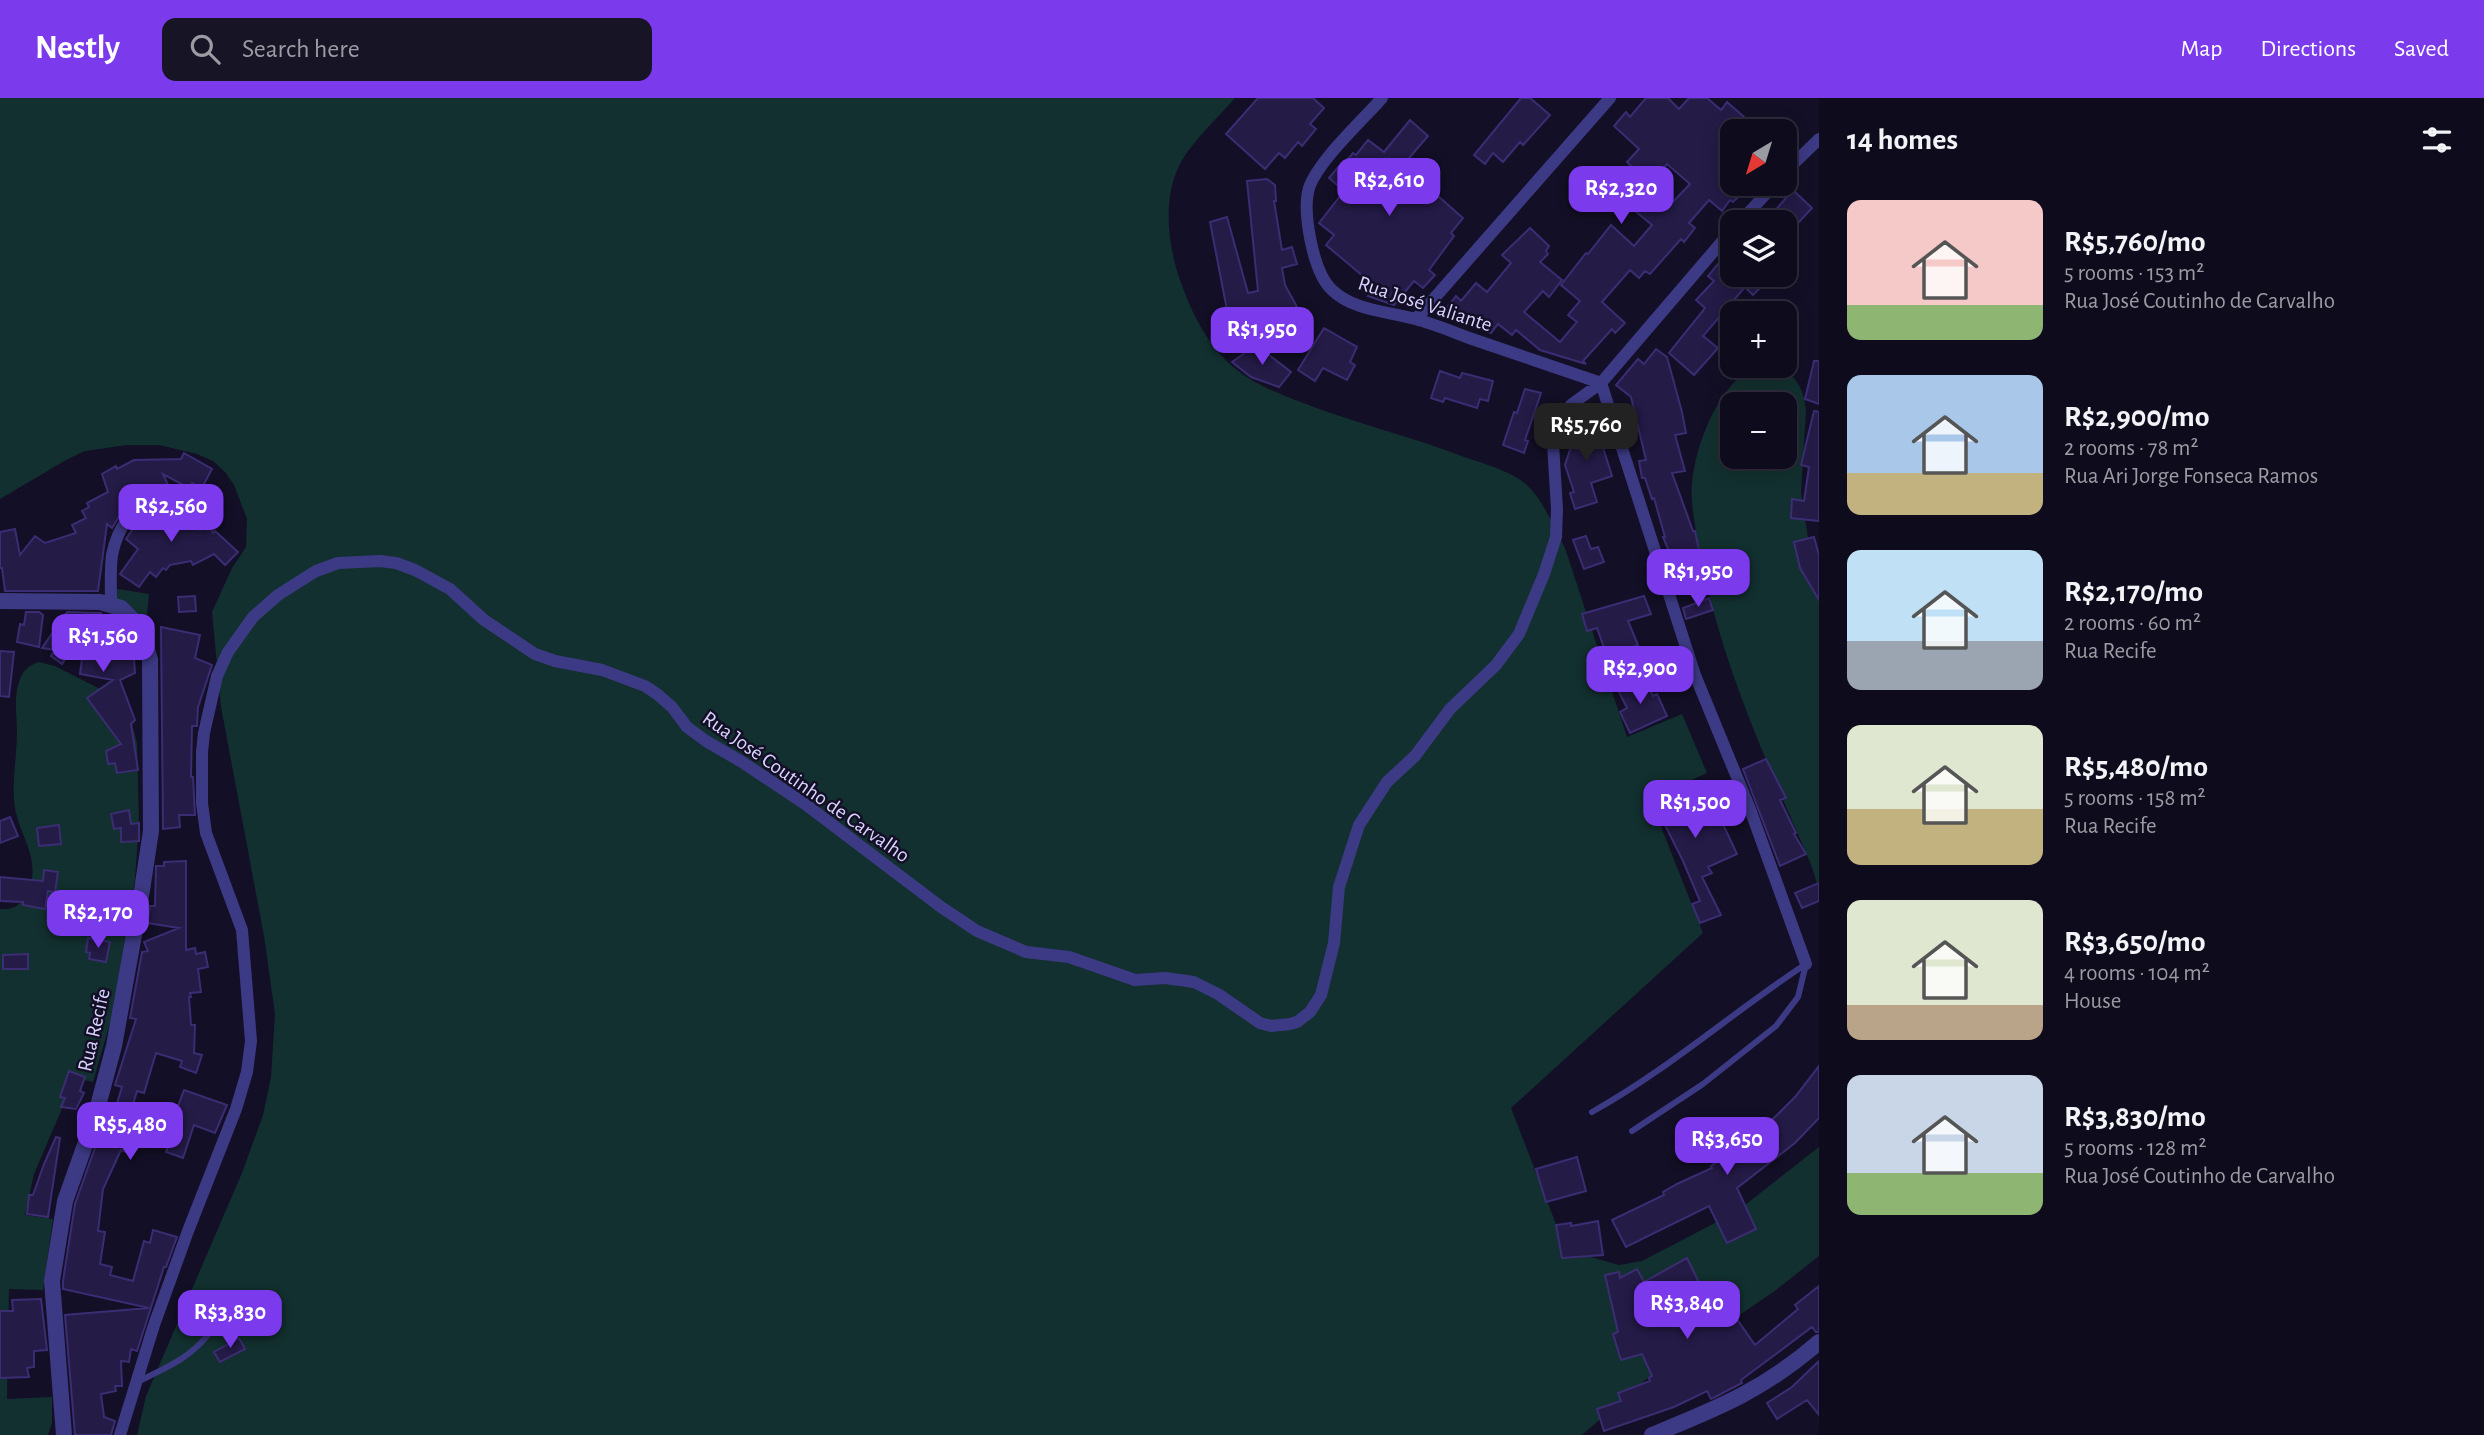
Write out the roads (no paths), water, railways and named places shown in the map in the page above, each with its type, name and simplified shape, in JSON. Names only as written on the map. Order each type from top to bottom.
[{"type":"street","name":"Rua José Valiante","points":[[1382,98],[1321,167],[1309,188],[1306,210],[1319,270],[1330,289],[1367,308],[1416,319],[1601,383]]},
{"type":"street","points":[[1416,319],[1610,98]]},
{"type":"street","points":[[1797,160],[1819,139]]},
{"type":"street","points":[[1751,210],[1764,196]]},
{"type":"street","name":"Rua José Coutinho de Carvalho","points":[[120,1435],[188,1231],[236,1109],[250,1055],[242,930],[210,848],[203,817],[201,768],[204,733],[217,676],[234,641],[264,607],[303,578],[326,566],[352,562],[388,562],[415,570],[450,589],[485,620],[535,654],[555,661],[602,670],[645,686],[672,707],[687,727],[805,804],[923,894],[977,931],[1026,952],[1069,957],[1135,980],[1166,978],[1194,982],[1218,994],[1260,1023],[1280,1026],[1297,1022],[1321,995],[1334,943],[1339,887],[1355,832],[1387,782],[1415,755],[1450,709],[1496,665],[1519,634],[1556,537],[1553,444],[1560,418],[1565,410],[1601,383],[1720,244]]},
{"type":"street","points":[[1601,383],[1695,675],[1750,809],[1806,964]]},
{"type":"street","points":[[0,601],[111,604],[111,567],[115,545],[123,526],[136,509],[152,497],[162,494],[208,500]]},
{"type":"street","name":"Rua Recife","points":[[64,1435],[53,1300],[55,1262],[65,1201],[95,1117],[114,1046],[151,831],[151,674],[148,648],[145,636],[135,620],[121,608],[111,604]]},
{"type":"street","points":[[1652,1435],[1724,1406],[1766,1384],[1819,1342]]},
{"type":"lane","points":[[1592,1112],[1668,1066],[1758,996],[1806,964]]},
{"type":"lane","points":[[1632,1131],[1703,1084],[1776,1026],[1798,997],[1806,964]]},
{"type":"lane","points":[[136,1382],[181,1361],[197,1348],[212,1330]]}]
